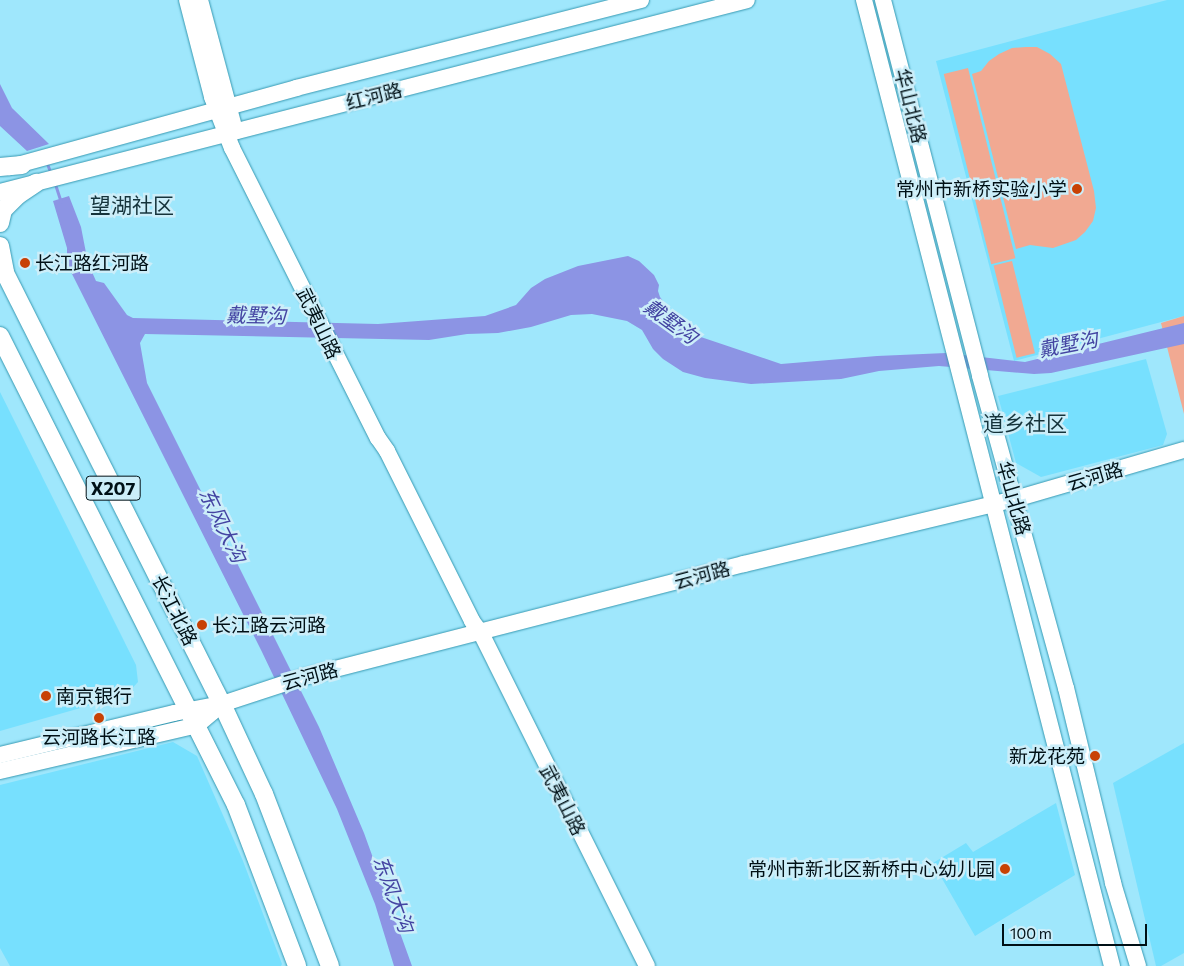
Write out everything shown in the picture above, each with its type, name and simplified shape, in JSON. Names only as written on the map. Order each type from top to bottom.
[{"type":"main road","points":[[0,168],[22,165]]},
{"type":"main road","points":[[0,223],[3,210],[36,183]]},
{"type":"main road","name":"长江北路","points":[[0,246],[2,267],[222,704],[264,794],[330,966]]},
{"type":"main road","name":"长江北路","points":[[0,336],[194,718],[236,805],[297,966]]},
{"type":"street","name":"武夷山路","points":[[187,0],[231,133],[240,146],[333,344],[376,412],[480,618],[481,633],[647,966]]},
{"type":"street","name":"武夷山路","points":[[200,0],[223,109]]},
{"type":"street","name":"红河路","points":[[22,165],[223,109],[641,0]]},
{"type":"street","name":"红河路","points":[[0,192],[747,0]]},
{"type":"street","name":"华山北路","points":[[864,0],[954,344],[1112,966]]},
{"type":"street","name":"华山北路","points":[[883,0],[980,376],[1066,688],[1113,882],[1138,966]]},
{"type":"street","name":"云河路","points":[[0,772],[194,718],[222,704],[304,677],[744,564],[1015,499],[1184,450]]},
{"type":"street","name":"云河路","points":[[0,755],[194,718]]},
{"type":"shaded area","name":"常州市新桥实验小学","points":[[1167,0],[1184,0],[1184,316],[1014,361],[936,61]]},
{"type":"shaded area","points":[[1037,47],[1050,54],[1061,64],[1094,191],[1096,208],[1093,221],[1076,240],[1053,248],[1030,245],[1016,249],[972,74],[981,71],[989,61],[999,54],[1012,48]]},
{"type":"shaded area","points":[[968,68],[1015,258],[991,264],[944,74]]},
{"type":"shaded area","points":[[1012,261],[1035,353],[1017,358],[994,266]]},
{"type":"shaded area","points":[[1184,316],[1184,414],[1161,323]]},
{"type":"shaded area","points":[[1146,359],[1167,434],[1163,445],[1041,477],[1016,463],[998,396]]},
{"type":"shaded area","points":[[0,392],[136,665],[138,682],[126,695],[0,731]]},
{"type":"shaded area","points":[[173,742],[197,756],[243,861],[282,964],[281,966],[10,966],[0,948],[0,785]]},
{"type":"shaded area","points":[[1184,743],[1184,953],[1161,966],[1156,966],[1113,783]]},
{"type":"shaded area","name":"常州市新北区新桥中心幼儿园","points":[[1056,803],[1075,875],[975,936],[933,863],[966,843],[973,852]]},
{"type":"water","points":[[0,84],[12,108],[49,144],[27,151],[0,126]]},
{"type":"water","name":"戴墅沟","points":[[69,196],[81,227],[88,263],[96,281],[104,283],[127,315],[133,318],[378,324],[485,316],[516,305],[531,288],[545,279],[578,266],[628,256],[639,261],[654,275],[659,285],[660,297],[686,332],[781,364],[877,356],[946,353],[1025,362],[1184,323],[1184,344],[1051,373],[1034,374],[939,366],[879,371],[841,379],[751,384],[705,378],[683,372],[663,359],[653,349],[642,330],[627,321],[592,314],[571,315],[531,327],[498,333],[467,334],[429,340],[145,334],[140,343],[147,383],[319,727],[364,833],[412,966],[394,966],[375,904],[337,809],[262,652],[67,264],[67,248],[53,201]]},
{"type":"waterway","name":"东风大沟","points":[[46,161],[51,174]]},
{"type":"waterway","name":"东风大沟","points":[[55,184],[61,202]]},
{"type":"place","name":"常州市新桥实验小学","points":[[1077,189]]},
{"type":"place","name":"长江路红河路","points":[[25,263]]},
{"type":"place","name":"长江路云河路","points":[[202,625]]},
{"type":"place","name":"南京银行","points":[[46,696]]},
{"type":"place","name":"云河路长江路","points":[[99,718]]},
{"type":"place","name":"新龙花苑","points":[[1095,756]]},
{"type":"place","name":"常州市新北区新桥中心幼儿园","points":[[1005,869]]},
{"type":"district","name":"望湖社区","points":[[132,205]]},
{"type":"district","name":"道乡社区","points":[[1025,423]]}]
